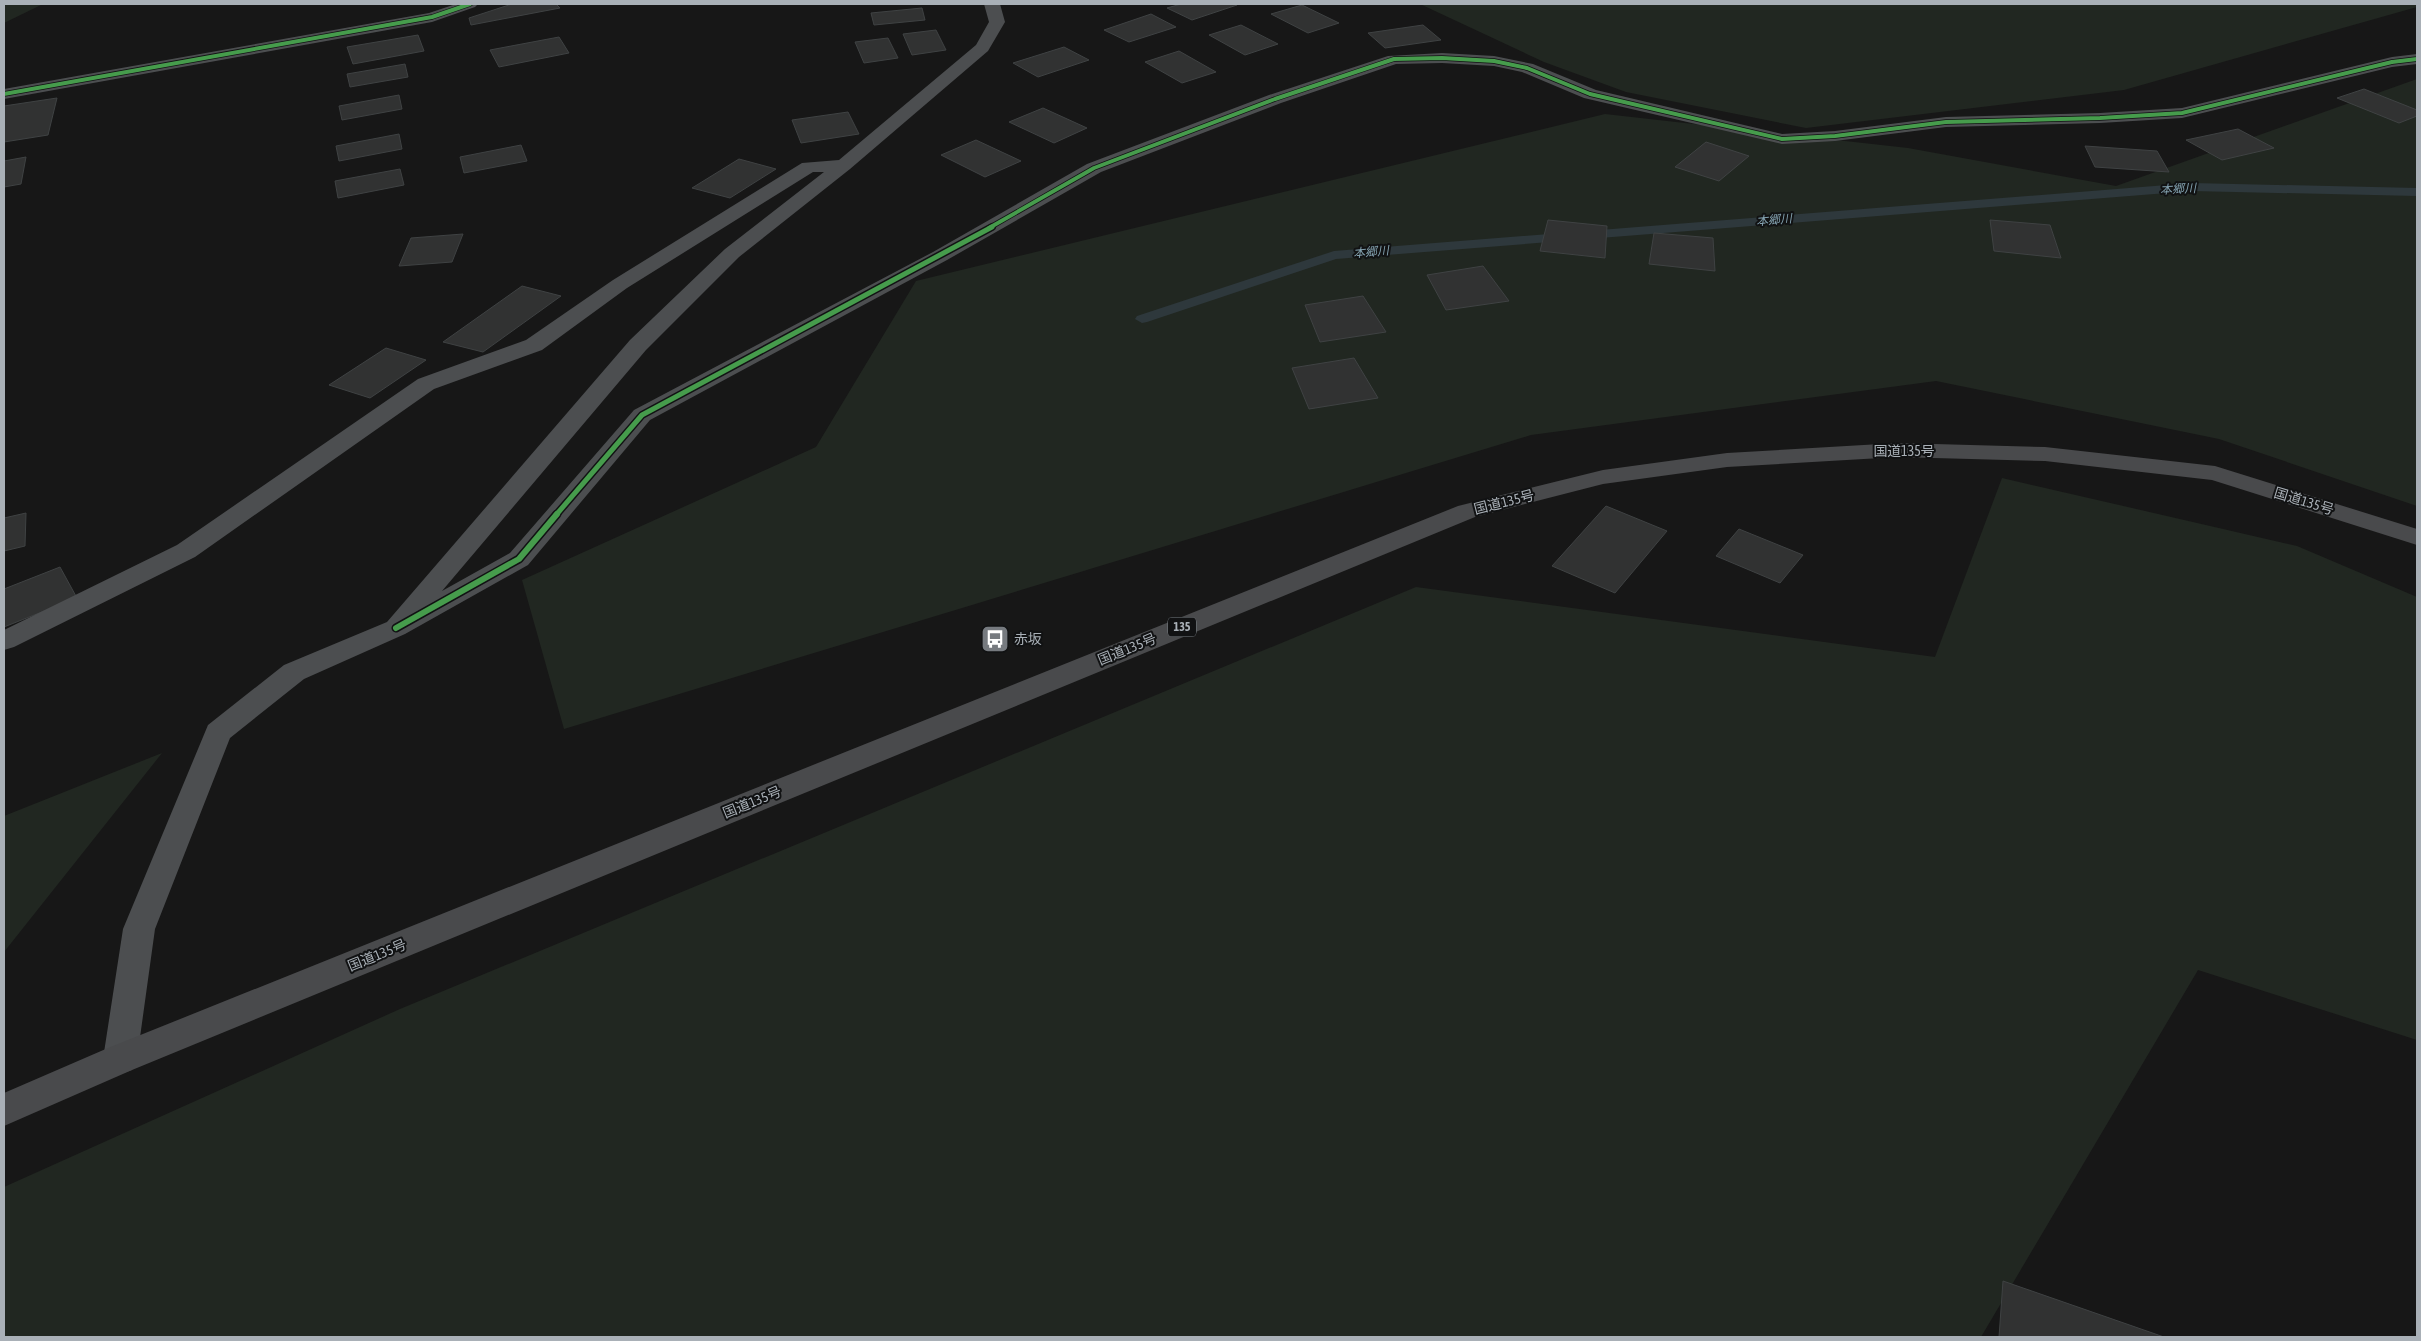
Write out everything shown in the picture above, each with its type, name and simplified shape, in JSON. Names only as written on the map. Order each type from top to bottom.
[{"type":"highway","name":"国道135号","points":[[4,1110],[120,1059],[1467,511],[1603,477],[1727,460],[1898,450],[2046,454],[2215,474],[2417,537]]},
{"type":"street","points":[[4,94],[432,17],[470,4]]},
{"type":"street","points":[[396,628],[638,345],[732,253],[844,165],[982,48],[997,22],[992,4]]},
{"type":"street","points":[[120,1059],[140,929],[218,732],[294,672],[396,628],[519,559],[642,415],[940,256],[1094,168],[1275,100],[1394,59],[1442,58],[1494,61],[1528,68],[1590,94],[1782,139],[1835,136],[1946,122],[2100,118],[2182,113],[2392,62],[2417,59]]},
{"type":"street","points":[[4,641],[186,551],[426,384],[534,345],[620,284],[809,167],[844,165]]},
{"type":"shaded area","points":[[4,4],[43,4],[4,23]]},
{"type":"shaded area","points":[[1420,4],[2417,4],[2417,7],[2124,90],[1806,128],[1626,92],[1544,62]]},
{"type":"shaded area","points":[[2417,79],[2417,506],[2219,439],[1936,381],[1531,435],[564,729],[522,580],[816,447],[916,281],[1605,114],[1908,148],[2116,186]]},
{"type":"shaded area","points":[[2002,478],[2297,546],[2417,597],[2417,1040],[2198,970],[1981,1337],[4,1337],[4,1187],[400,1009],[1416,587],[1935,657]]},
{"type":"shaded area","points":[[162,753],[4,952],[4,816]]},
{"type":"building","points":[[512,4],[556,4],[560,8],[471,25],[469,18]]},
{"type":"building","points":[[1181,4],[1237,5],[1192,20],[1167,8]]},
{"type":"building","points":[[1302,5],[1339,23],[1308,33],[1271,14]]},
{"type":"building","points":[[922,8],[925,20],[874,25],[871,13]]},
{"type":"building","points":[[1151,14],[1176,27],[1129,42],[1104,30]]},
{"type":"building","points":[[1241,25],[1278,44],[1245,55],[1209,35]]},
{"type":"building","points":[[1423,25],[1441,40],[1385,48],[1368,33]]},
{"type":"building","points":[[936,30],[946,50],[912,55],[903,34]]},
{"type":"building","points":[[418,35],[424,51],[353,64],[347,47]]},
{"type":"building","points":[[559,37],[569,53],[499,67],[490,50]]},
{"type":"building","points":[[888,38],[898,58],[864,63],[855,42]]},
{"type":"building","points":[[1064,47],[1089,60],[1038,77],[1013,63]]},
{"type":"building","points":[[1179,51],[1216,72],[1182,83],[1145,62]]},
{"type":"building","points":[[405,64],[408,77],[350,87],[347,74]]},
{"type":"building","points":[[2364,89],[2417,110],[2417,116],[2399,123],[2337,98]]},
{"type":"building","points":[[399,95],[402,109],[342,120],[339,106]]},
{"type":"building","points":[[57,98],[48,135],[4,142],[4,106]]},
{"type":"building","points":[[1043,108],[1087,128],[1054,143],[1009,122]]},
{"type":"building","points":[[848,112],[859,134],[801,143],[792,120]]},
{"type":"building","points":[[2238,129],[2274,148],[2222,160],[2186,140]]},
{"type":"building","points":[[399,134],[402,149],[339,161],[336,146]]},
{"type":"building","points":[[976,140],[1021,161],[985,177],[941,155]]},
{"type":"building","points":[[1706,142],[1749,156],[1719,181],[1675,167]]},
{"type":"building","points":[[521,145],[527,161],[464,173],[460,157]]},
{"type":"building","points":[[2085,146],[2157,151],[2169,172],[2095,167]]},
{"type":"building","points":[[26,157],[21,184],[4,187],[4,161]]},
{"type":"building","points":[[739,159],[776,169],[730,198],[692,188]]},
{"type":"building","points":[[400,169],[404,185],[338,198],[335,181]]},
{"type":"building","points":[[1548,220],[1607,226],[1605,258],[1540,251]]},
{"type":"building","points":[[1990,220],[2050,225],[2061,258],[1994,251]]},
{"type":"building","points":[[1654,233],[1713,238],[1715,271],[1649,264]]},
{"type":"building","points":[[463,234],[452,262],[399,266],[411,238]]},
{"type":"building","points":[[1483,266],[1509,301],[1446,310],[1427,275]]},
{"type":"building","points":[[522,286],[561,296],[483,352],[443,342]]},
{"type":"building","points":[[1363,296],[1386,332],[1320,342],[1305,305]]},
{"type":"building","points":[[386,348],[426,360],[370,398],[329,385]]},
{"type":"building","points":[[1354,358],[1378,398],[1309,409],[1292,368]]},
{"type":"building","points":[[1606,506],[1667,531],[1615,593],[1552,566]]},
{"type":"building","points":[[26,513],[25,546],[4,551],[4,518]]},
{"type":"building","points":[[1739,529],[1803,555],[1780,583],[1716,556]]},
{"type":"building","points":[[60,567],[77,598],[4,627],[4,589]]},
{"type":"building","points":[[2003,1281],[2164,1337],[1999,1337]]},
{"type":"waterway","name":"本郷川","points":[[1142,319],[1334,255],[2192,187],[2417,192]]},
{"type":"cycle path","points":[[4,94],[432,17],[470,4]]},
{"type":"cycle path","points":[[396,628],[519,559],[642,415],[940,256],[1094,168],[1275,99],[1394,59],[1442,58],[1494,61],[1527,68],[1590,94],[1782,139],[1835,136],[1946,122],[2100,118],[2182,113],[2392,62],[2417,59]]},
{"type":"place","name":"赤坂","points":[[995,639]]}]
